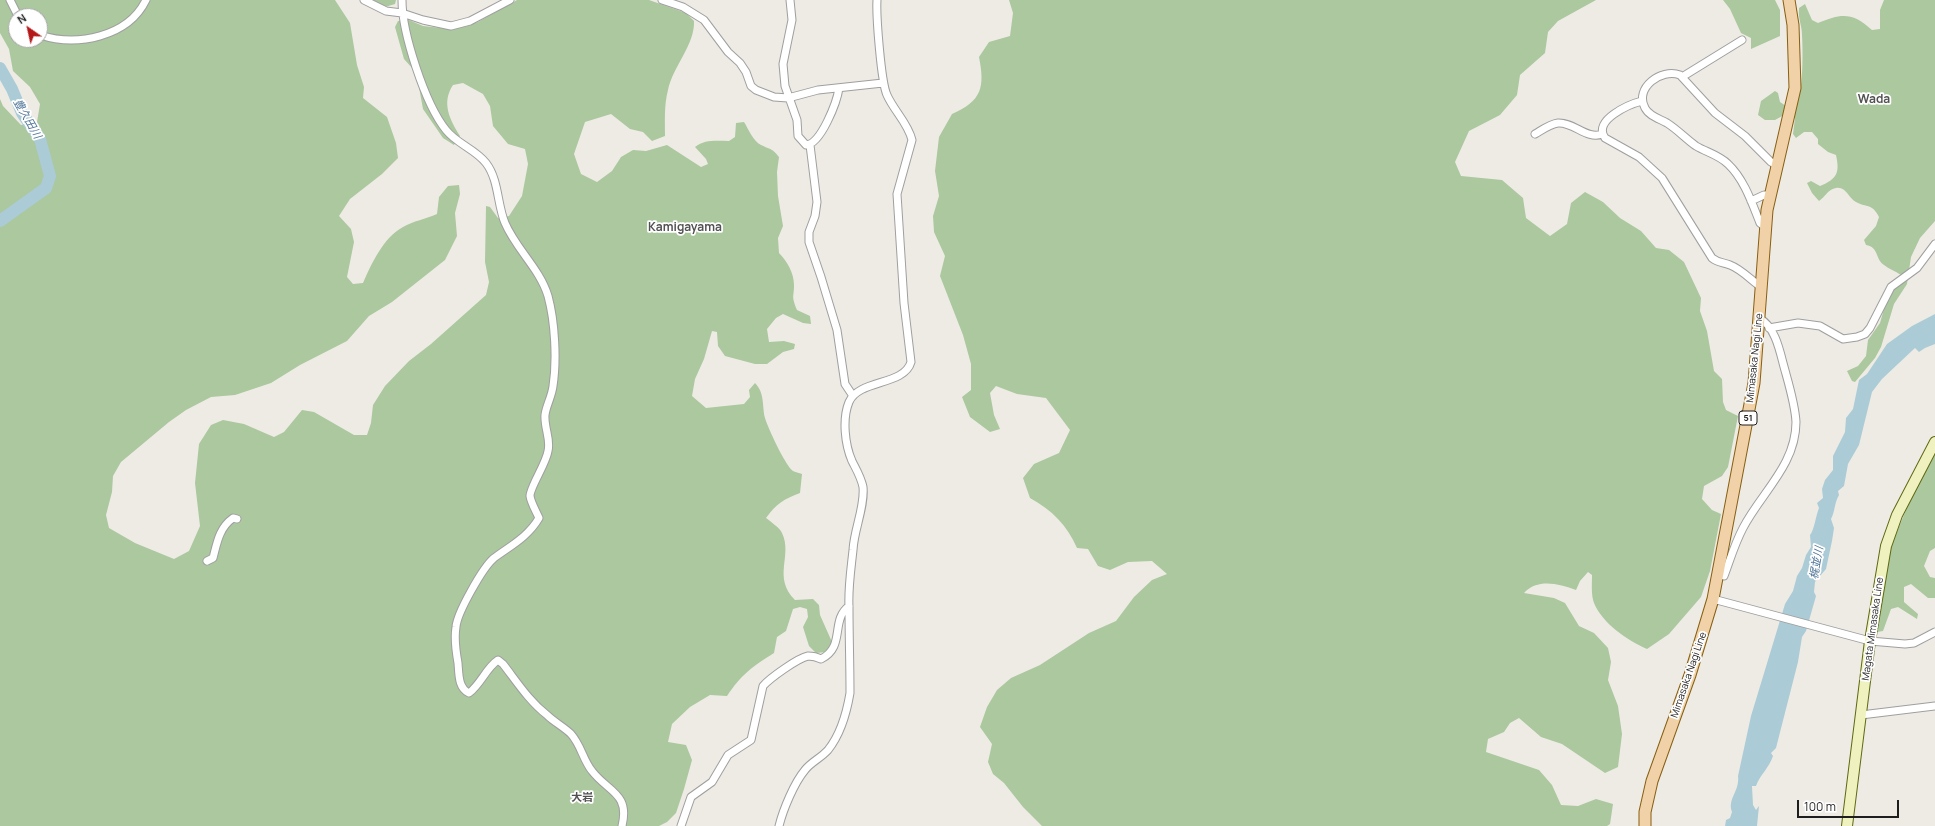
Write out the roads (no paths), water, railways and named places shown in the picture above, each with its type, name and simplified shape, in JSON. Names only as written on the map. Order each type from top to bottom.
[{"type":"main road","name":"Mimasaka Nagi Line","points":[[1645,826],[1646,806],[1652,781],[1690,675],[1713,599],[1754,383],[1765,227],[1769,195],[1795,88],[1793,25],[1789,0]]},
{"type":"main road","name":"Magata Mimasaka Line","points":[[1847,826],[1870,641],[1886,546],[1898,515],[1935,442]]},
{"type":"street","points":[[48,36],[77,41],[101,36],[133,20],[146,0]]},
{"type":"street","points":[[364,0],[386,11],[402,13],[423,20],[451,26],[470,21],[510,0]]},
{"type":"street","points":[[402,0],[402,13],[413,57],[423,85],[437,114],[445,129],[455,139],[486,163],[494,178],[505,222],[539,277],[548,296],[554,347],[553,387],[545,414],[544,424],[548,437],[549,450],[544,466],[531,490],[530,497],[538,518],[534,526],[523,537],[492,560],[459,614],[456,627],[456,652],[460,684],[469,694],[482,681],[492,664],[498,660],[504,664],[530,700],[570,734],[579,744],[592,772],[612,789],[623,805],[622,826]]},
{"type":"street","points":[[662,0],[684,7],[704,20],[728,52],[740,63],[746,72],[751,86],[756,90],[774,96],[788,98],[818,90],[883,83]]},
{"type":"street","points":[[790,0],[792,20],[783,64],[788,98],[798,120],[798,136],[806,145],[810,145]]},
{"type":"street","points":[[779,826],[799,778],[806,769],[828,749],[848,704],[850,693],[849,606],[853,542],[862,499],[862,487],[846,441],[845,427],[849,402],[853,396],[862,390],[903,374],[909,368],[911,362],[904,303],[897,194],[912,140],[910,133],[890,102],[883,83],[877,0]]},
{"type":"street","points":[[1682,77],[1742,40]]},
{"type":"street","points":[[1765,227],[1760,223],[1743,184],[1728,163],[1698,147],[1671,126],[1651,114],[1644,107],[1642,101],[1643,91],[1657,77],[1663,74],[1674,73],[1682,77],[1715,113],[1745,136],[1773,164],[1776,165]]},
{"type":"street","points":[[810,145],[814,142],[832,111],[837,100],[839,88]]},
{"type":"street","points":[[1602,134],[1603,128],[1613,115],[1629,105],[1642,101]]},
{"type":"street","points":[[1535,134],[1558,123],[1567,124],[1593,136],[1602,134]]},
{"type":"street","points":[[1602,134],[1605,138],[1639,157],[1662,178],[1712,258],[1718,262],[1739,269],[1761,287]]},
{"type":"street","points":[[810,145],[817,202],[815,216],[809,232],[809,242],[837,330],[845,384],[853,396]]},
{"type":"street","points":[[1751,201],[1764,195],[1769,195]]},
{"type":"street","points":[[1770,328],[1798,323],[1820,326],[1843,339],[1857,338],[1865,334],[1870,328],[1890,287],[1917,268],[1935,244]]},
{"type":"street","points":[[1718,574],[1724,576],[1743,528],[1780,472],[1790,452],[1794,437],[1796,423],[1794,410],[1782,361],[1770,328],[1759,318]]},
{"type":"street","points":[[207,561],[213,558],[219,535],[227,522],[233,518],[237,519]]},
{"type":"street","points":[[1713,599],[1870,641],[1905,644],[1914,643],[1935,632]]},
{"type":"street","points":[[681,826],[691,797],[712,782],[728,755],[752,740],[763,686],[768,680],[802,658],[809,656],[821,658],[832,652],[836,644],[838,626],[843,610],[849,606]]},
{"type":"street","points":[[1861,715],[1935,706]]},
{"type":"water","name":"梶並川","points":[[1935,314],[1935,344],[1919,352],[1915,348],[1882,379],[1872,392],[1859,445],[1848,464],[1844,486],[1838,491],[1839,495],[1831,519],[1834,528],[1826,569],[1815,582],[1814,592],[1816,596],[1806,631],[1802,637],[1798,662],[1776,748],[1771,753],[1773,756],[1756,786],[1752,786],[1753,805],[1756,810],[1759,806],[1757,826],[1725,826],[1726,820],[1730,818],[1732,812],[1731,803],[1737,786],[1751,716],[1785,604],[1793,591],[1797,576],[1811,547],[1810,535],[1813,530],[1819,508],[1817,503],[1823,498],[1822,489],[1825,480],[1833,470],[1833,456],[1845,432],[1846,418],[1853,409],[1859,380],[1867,374],[1887,344],[1912,326]]},
{"type":"waterway","name":"豊久田川","points":[[0,68],[12,89],[22,113],[40,139],[50,176],[46,188],[0,221]]},
{"type":"district","name":"Wada","points":[[1874,100]]},
{"type":"district","name":"Kamigayama","points":[[685,228]]},
{"type":"district","name":"大岩","points":[[582,798]]}]
